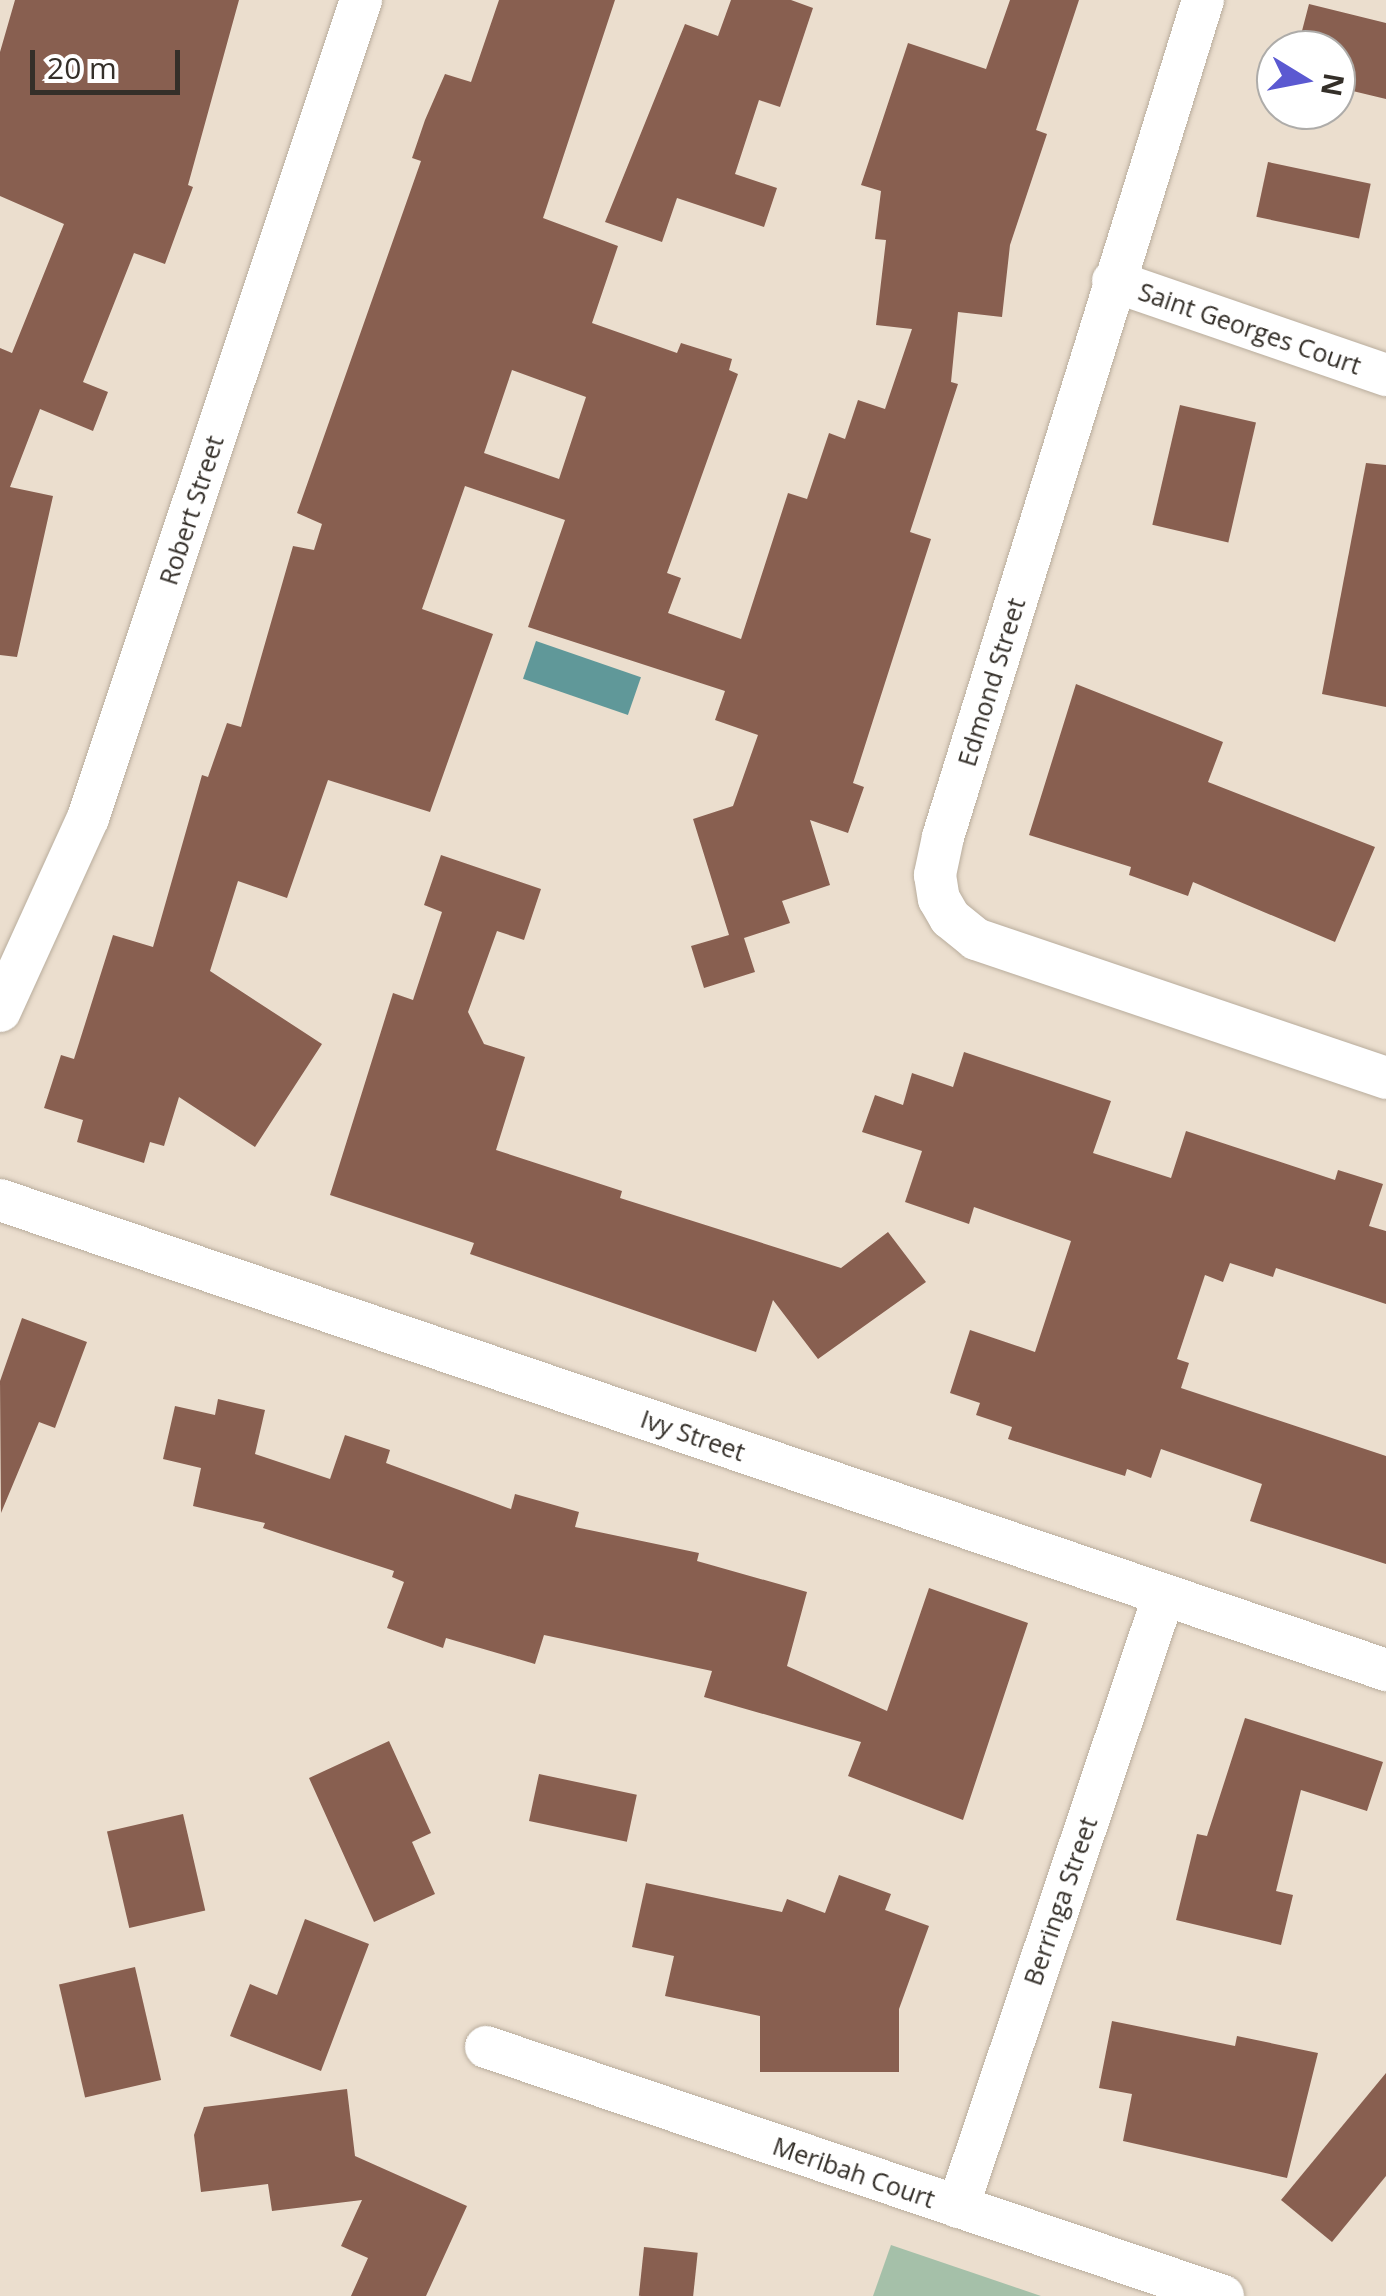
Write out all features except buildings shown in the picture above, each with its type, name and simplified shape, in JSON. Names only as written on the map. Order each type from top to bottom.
[{"type":"street","name":"Robert Street","points":[[0,1011],[81,836],[361,0]]},
{"type":"street","name":"Edmond Street","points":[[1203,0],[943,837],[936,875],[939,899],[950,918],[976,939],[1386,1078]]},
{"type":"street","name":"Saint Georges Court","points":[[1113,281],[1386,374]]},
{"type":"street","name":"Ivy Street","points":[[0,1200],[1386,1670]]},
{"type":"street","name":"Berringa Street","points":[[958,2207],[1164,1596]]},
{"type":"street","name":"Meribah Court","points":[[486,2047],[1223,2296]]},
{"type":"green space","points":[[891,2245],[1041,2296],[873,2296]]},
{"type":"water","points":[[536,641],[641,677],[628,715],[523,679]]}]
